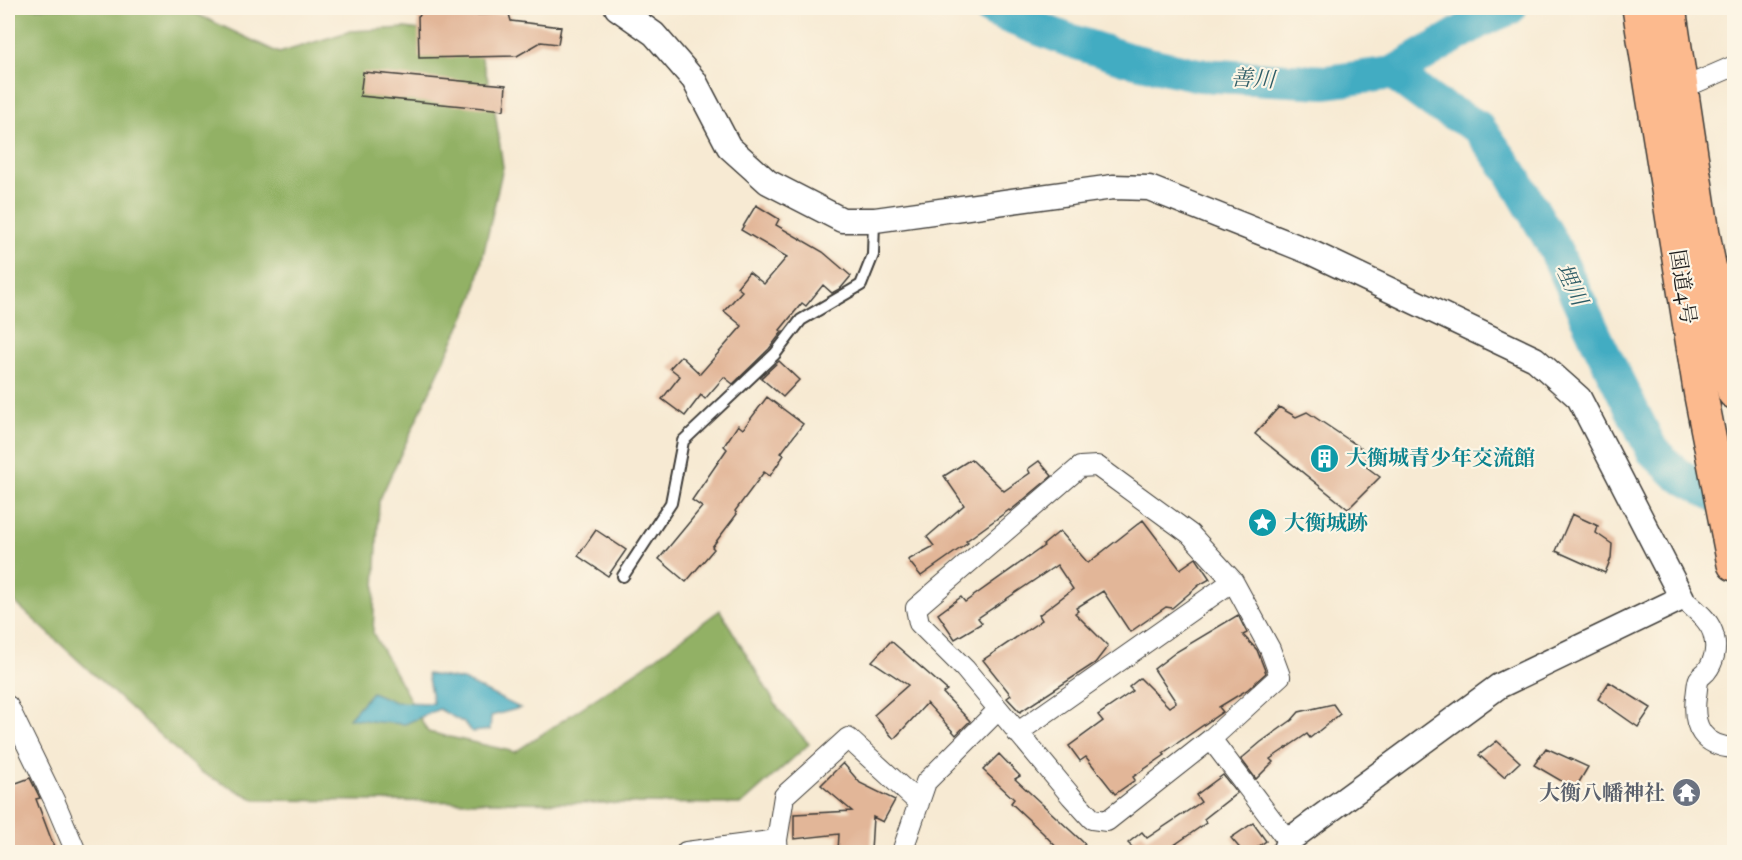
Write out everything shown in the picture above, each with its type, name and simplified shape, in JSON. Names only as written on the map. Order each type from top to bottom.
[{"type":"highway","name":"国道4号","points":[[1639,8],[1701,396],[1734,564]]},
{"type":"highway","name":"国道4号","points":[[1669,8],[1702,234],[1734,392]]},
{"type":"street","points":[[617,8],[654,34],[694,80],[729,147],[768,182],[842,220],[874,220],[1113,187],[1149,188],[1332,262],[1535,359],[1579,398],[1682,598],[1709,623],[1714,634],[1715,647],[1713,659],[1699,679],[1694,713],[1696,724],[1711,742],[1734,749]]},
{"type":"street","points":[[1681,89],[1734,66]]},
{"type":"street","points":[[1097,466],[1190,534],[1233,581],[1270,649],[1280,676],[1211,739],[1107,821],[1092,819],[998,710],[965,669],[919,622],[916,608],[1080,467],[1097,466]]},
{"type":"street","points":[[1017,734],[1233,581]]},
{"type":"street","points":[[1211,739],[1286,847],[1499,686],[1682,598]]},
{"type":"street","points":[[8,706],[54,800],[76,852]]},
{"type":"street","points":[[902,852],[926,782],[998,710]]},
{"type":"street","points":[[686,852],[778,846],[783,796],[848,738],[919,803]]},
{"type":"lane","points":[[623,576],[671,502],[682,441],[775,354],[801,320],[861,285],[873,255],[874,220]]},
{"type":"green space","points":[[8,8],[184,8],[279,53],[351,31],[405,28],[450,34],[478,45],[493,98],[503,167],[474,296],[379,501],[373,633],[428,732],[515,752],[643,667],[720,610],[779,710],[809,744],[742,804],[256,800],[200,772],[8,596]]},
{"type":"water","points":[[427,674],[463,680],[520,708],[491,716],[490,730],[472,732],[464,723],[439,709],[405,724],[349,718],[372,692],[395,702],[433,703]]},
{"type":"building","points":[[420,8],[446,8],[446,15],[509,14],[511,21],[561,27],[558,44],[541,42],[517,56],[419,58],[418,16]]},
{"type":"building","points":[[363,72],[506,85],[504,110],[360,96]]},
{"type":"building","points":[[756,205],[779,219],[776,225],[823,252],[851,276],[841,288],[832,293],[823,285],[806,306],[802,303],[780,330],[782,332],[769,349],[733,384],[724,377],[705,399],[701,395],[685,416],[662,399],[680,376],[670,368],[681,356],[700,374],[742,326],[724,311],[742,291],[737,287],[749,272],[764,284],[787,257],[741,230]]},
{"type":"building","points":[[779,361],[799,380],[783,397],[761,378]]},
{"type":"building","points":[[767,397],[803,424],[781,453],[784,455],[770,476],[764,472],[735,511],[737,514],[712,547],[714,549],[686,582],[659,559],[702,507],[692,500],[727,449],[724,446],[738,425],[743,429]]},
{"type":"building","name":"大衡城青少年交流館","points":[[1279,407],[1296,417],[1307,412],[1367,452],[1364,465],[1380,477],[1348,509],[1255,434]]},
{"type":"building","points":[[971,459],[1004,491],[1030,473],[1028,469],[1039,461],[1052,476],[1010,511],[921,576],[908,560],[934,546],[927,537],[964,505],[944,476]]},
{"type":"building","points":[[1572,514],[1598,526],[1596,533],[1612,544],[1611,558],[1605,573],[1556,551]]},
{"type":"building","points":[[1143,520],[1180,569],[1196,558],[1210,579],[1199,585],[1172,608],[1166,607],[1130,632],[1103,591],[1076,608],[1078,611],[1075,613],[1108,646],[1095,663],[1020,712],[1007,698],[1011,695],[983,660],[1042,620],[1039,615],[1073,589],[1057,565],[978,618],[982,623],[955,639],[938,614],[961,597],[965,602],[1044,546],[1060,531],[1088,563]]},
{"type":"building","points":[[596,530],[626,550],[608,576],[578,556]]},
{"type":"building","points":[[1238,615],[1247,633],[1243,635],[1257,650],[1266,673],[1247,690],[1219,707],[1223,712],[1163,753],[1165,755],[1133,777],[1135,780],[1115,794],[1086,757],[1080,761],[1069,746],[1103,721],[1098,715],[1133,691],[1129,687],[1140,678],[1169,707],[1176,702],[1154,669],[1176,652]]},
{"type":"building","points":[[891,641],[947,690],[943,693],[970,721],[956,735],[927,703],[894,739],[874,715],[908,685],[872,661]]},
{"type":"building","points":[[1609,682],[1651,708],[1638,727],[1598,699]]},
{"type":"building","points":[[1333,704],[1340,714],[1310,738],[1307,734],[1270,759],[1273,762],[1256,779],[1241,759],[1292,720],[1299,712]]},
{"type":"building","points":[[1497,741],[1520,762],[1504,777],[1479,755]]},
{"type":"building","points":[[1546,748],[1588,767],[1575,789],[1534,765]]},
{"type":"building","points":[[999,754],[1020,776],[1015,779],[1085,844],[1076,852],[1061,852],[1011,803],[1014,799],[983,770]]},
{"type":"building","points":[[843,763],[860,783],[895,800],[883,822],[873,817],[871,851],[838,851],[839,834],[794,839],[794,814],[852,811],[821,785]]},
{"type":"building","points":[[1223,775],[1237,793],[1204,819],[1206,823],[1164,852],[1124,852],[1132,847],[1128,843],[1142,832],[1147,838],[1201,802],[1196,795]]},
{"type":"building","points":[[30,778],[40,798],[36,799],[56,852],[8,852],[8,786]]},
{"type":"building","points":[[1253,823],[1266,841],[1251,852],[1243,852],[1231,838]]},
{"type":"waterway","name":"善川","points":[[989,8],[1068,40],[1127,59],[1199,75],[1326,82],[1393,73],[1482,20],[1510,8]]},
{"type":"waterway","name":"埋川","points":[[1393,73],[1435,104],[1478,127],[1511,172],[1552,243],[1652,450],[1677,474],[1734,505]]},
{"type":"place","name":"大衡城青少年交流館","points":[[1325,458]]},
{"type":"place","name":"大衡城跡","points":[[1263,523]]},
{"type":"place","name":"大衡八幡神社","points":[[1686,793]]}]
